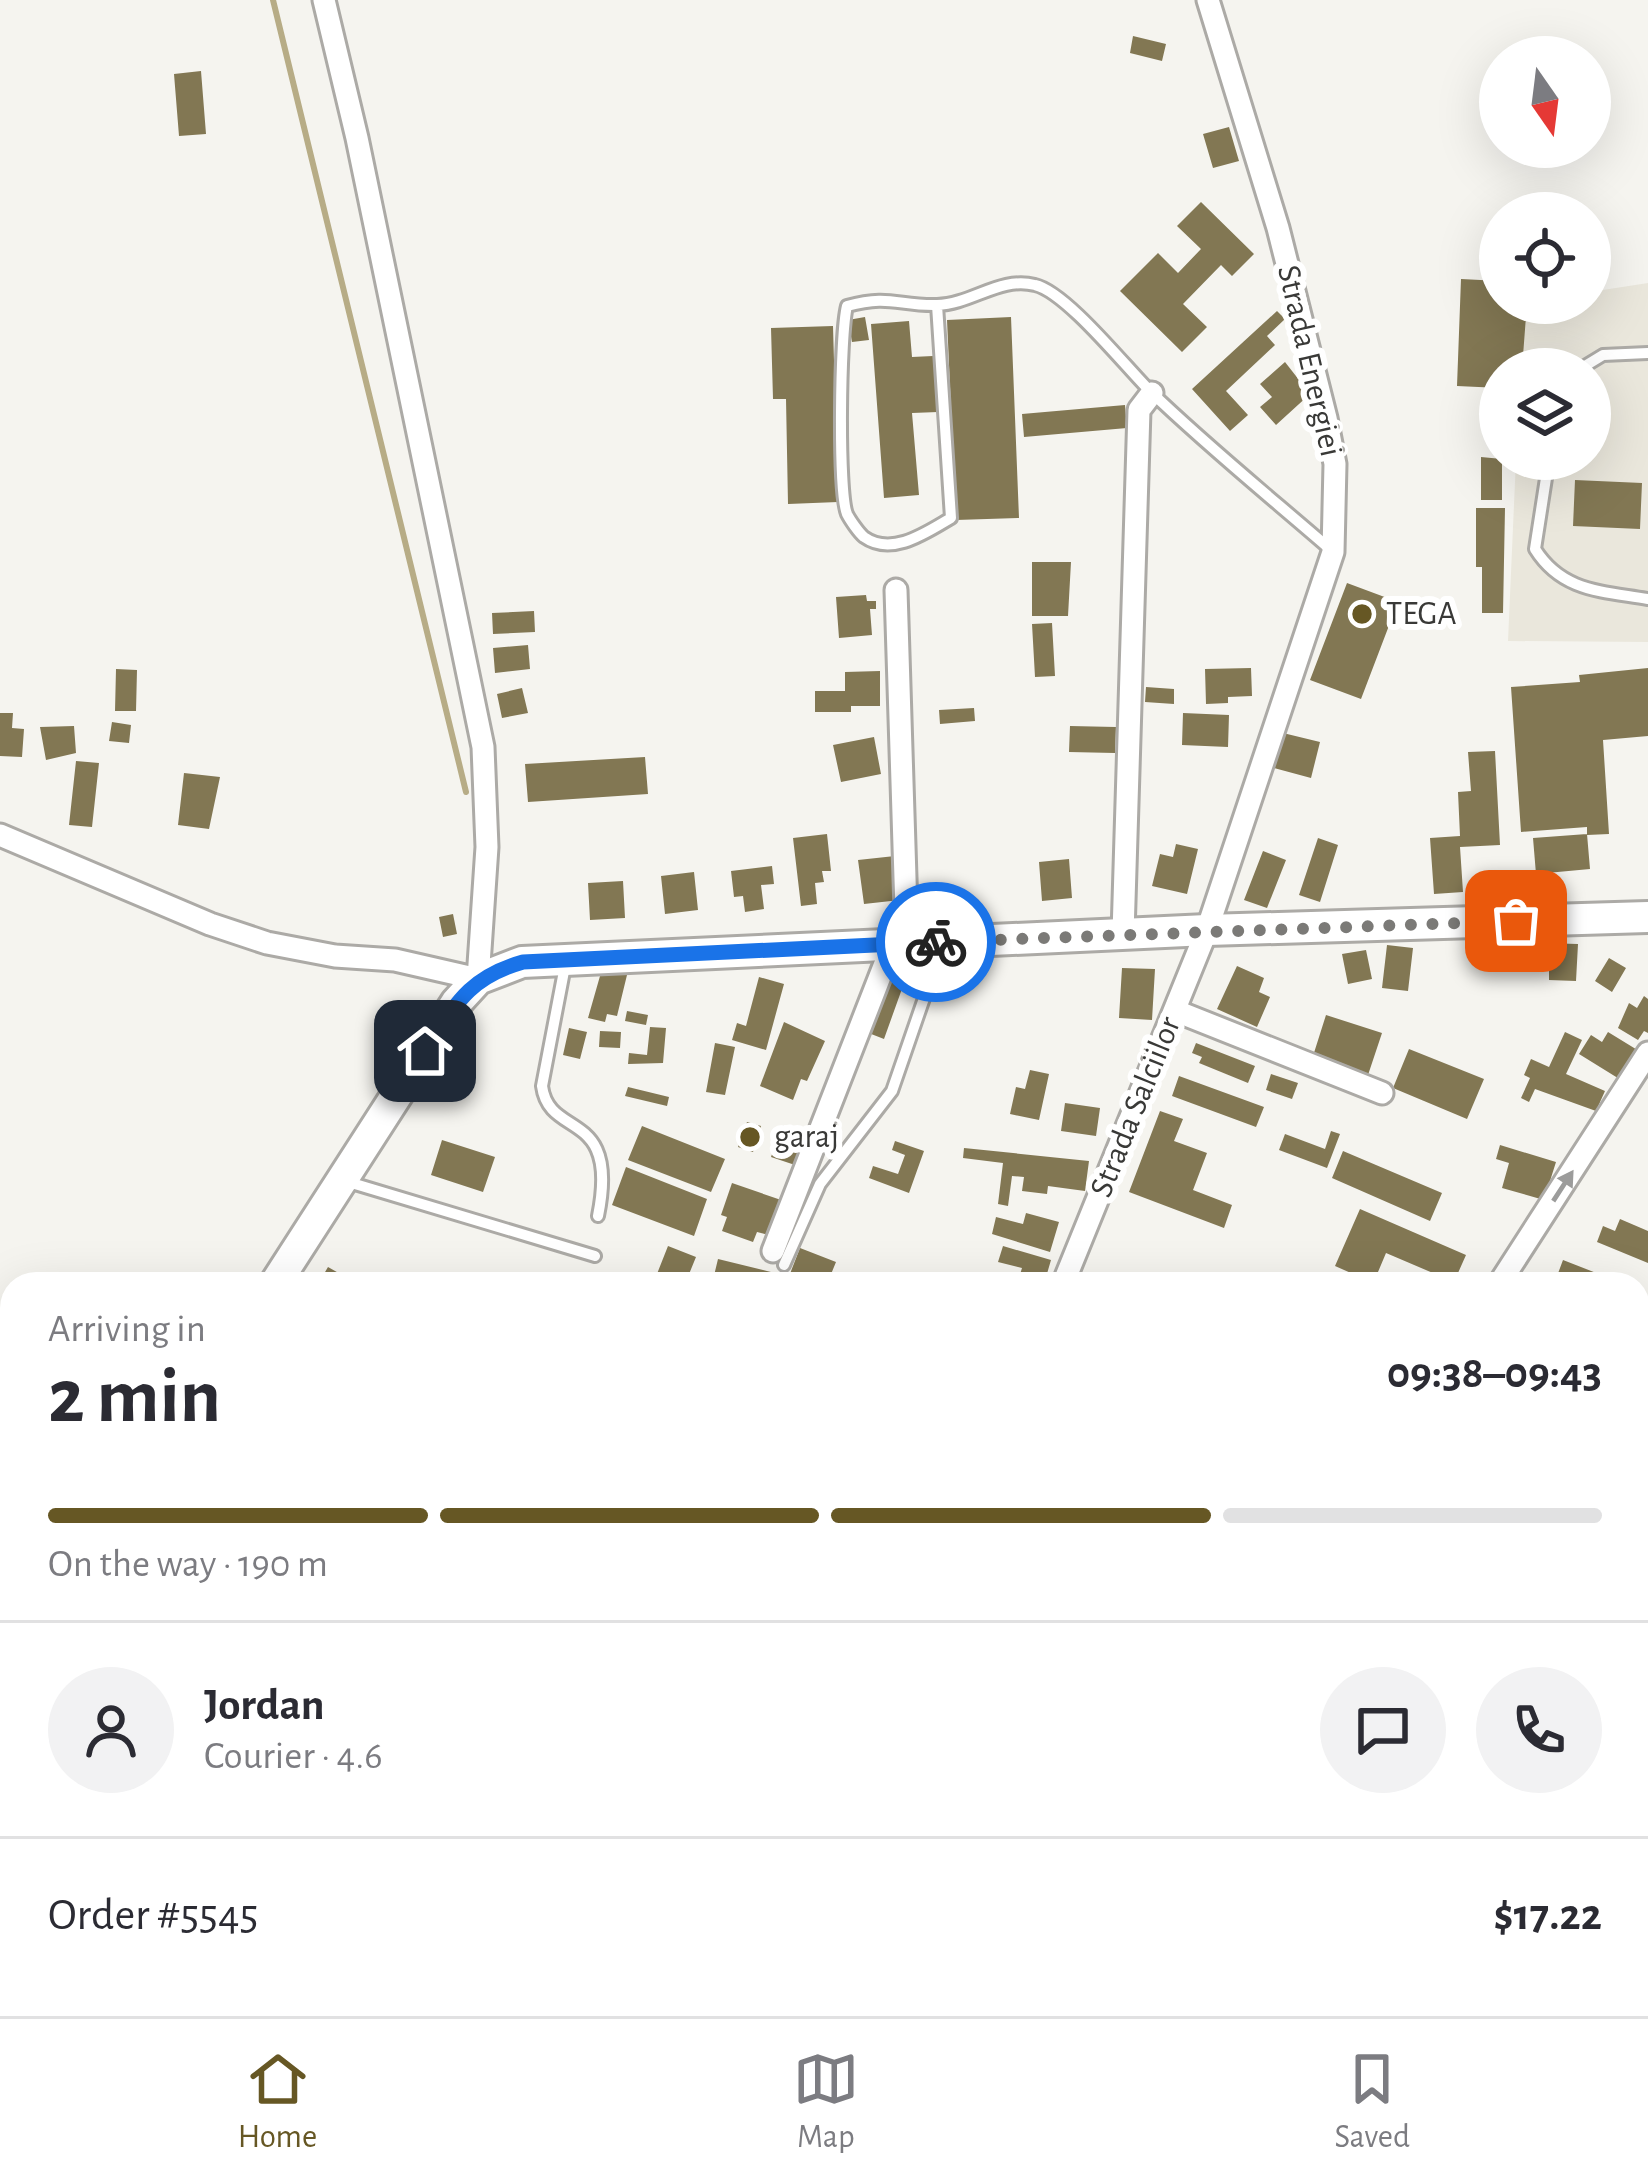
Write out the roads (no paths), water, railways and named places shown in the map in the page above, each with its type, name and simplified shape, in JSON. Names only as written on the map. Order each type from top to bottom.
[{"type":"main road","points":[[283,1272],[456,1003],[478,980],[523,962],[1207,930],[1648,917]]},
{"type":"street","points":[[0,835],[267,944],[335,956],[395,959],[478,980],[488,847],[483,747],[362,161],[324,0]]},
{"type":"street","name":"Strada Energiei","points":[[1207,930],[1333,552],[1335,464],[1278,228],[1208,0]]},
{"type":"street","points":[[1123,934],[1139,410],[1152,393]]},
{"type":"street","points":[[778,1258],[900,943],[896,590]]},
{"type":"street","name":"Strada Salciilor","points":[[1069,1272],[1207,930]]},
{"type":"street","points":[[1176,1010],[1382,1094]]},
{"type":"street","points":[[1507,1272],[1648,1054]]},
{"type":"lane","points":[[937,305],[951,518],[911,542],[883,544],[863,536],[846,511],[841,359],[847,306],[878,297],[937,305],[1010,283],[1039,285],[1065,304],[1152,393],[1333,552]]},
{"type":"lane","points":[[1611,355],[1648,353]]},
{"type":"lane","points":[[1546,480],[1535,549],[1548,569],[1574,587],[1648,599]]},
{"type":"lane","points":[[778,1258],[820,1184],[892,1091],[943,941]]},
{"type":"lane","points":[[566,958],[542,1085],[544,1101],[552,1111],[585,1130],[596,1144],[603,1189],[598,1216]]},
{"type":"lane","points":[[342,1180],[595,1256]]},
{"type":"waterway","points":[[273,0],[466,792]]},
{"type":"place","name":"TEGA","points":[[1362,614]]},
{"type":"place","name":"garaj","points":[[750,1137]]}]
